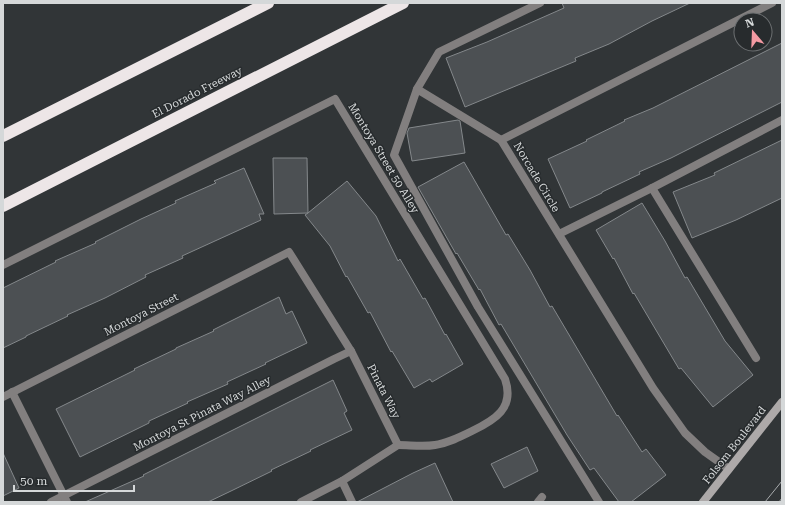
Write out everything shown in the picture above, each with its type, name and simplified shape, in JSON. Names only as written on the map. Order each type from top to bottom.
[{"type":"highway","points":[[3,136],[268,3]]},
{"type":"highway","name":"El Dorado Freeway","points":[[3,206],[403,3]]},
{"type":"main road","name":"Folsom Boulevard","points":[[703,502],[782,402]]},
{"type":"street","points":[[540,3],[439,52],[417,89],[394,155],[478,307],[599,502]]},
{"type":"street","name":"Norcade Circle","points":[[729,469],[705,452],[685,433],[653,388],[502,140],[772,3]]},
{"type":"street","points":[[417,89],[502,140]]},
{"type":"street","name":"Montoya Street 50 Alley","points":[[3,266],[335,99],[505,379],[507,385],[508,396],[505,406],[498,416],[490,422],[441,444],[426,446],[398,445]]},
{"type":"street","points":[[559,234],[652,188],[782,120]]},
{"type":"street","points":[[652,188],[756,358]]},
{"type":"street","name":"Pinata Way","points":[[289,252],[351,351],[398,445]]},
{"type":"street","name":"Montoya Street","points":[[3,396],[289,252]]},
{"type":"street","name":"Montoya St Pinata Way Alley","points":[[51,502],[66,499],[351,351]]},
{"type":"street","points":[[12,392],[66,499]]},
{"type":"street","points":[[301,502],[342,481],[398,445]]},
{"type":"street","points":[[342,481],[352,502]]},
{"type":"building","points":[[562,3],[690,3],[609,44],[575,58],[576,61],[465,107],[446,58],[487,42],[564,8]]},
{"type":"building","points":[[782,43],[782,102],[671,158],[639,172],[640,174],[570,208],[548,159],[587,141],[586,140],[625,121],[624,120],[653,108],[764,52],[773,52],[773,48]]},
{"type":"building","points":[[458,120],[460,121],[465,153],[412,161],[407,133],[409,128]]},
{"type":"building","points":[[782,140],[782,198],[736,220],[692,238],[673,192],[715,175],[714,173]]},
{"type":"building","points":[[273,158],[307,158],[308,213],[274,214]]},
{"type":"building","points":[[464,162],[506,235],[508,234],[550,307],[552,306],[617,416],[618,415],[642,452],[646,449],[666,475],[631,502],[619,502],[594,468],[590,470],[567,435],[501,324],[499,325],[480,289],[479,290],[457,253],[456,254],[418,187]]},
{"type":"building","points":[[244,168],[264,214],[259,214],[261,220],[182,256],[183,258],[145,275],[146,277],[3,348],[3,288],[56,262],[55,261],[96,243],[95,242],[176,203],[175,201],[216,183],[214,181]]},
{"type":"building","points":[[347,181],[376,216],[398,261],[400,259],[423,299],[425,298],[463,364],[432,382],[430,379],[414,388],[392,351],[391,352],[370,312],[368,313],[347,276],[346,277],[330,246],[305,215]]},
{"type":"building","points":[[642,203],[685,278],[687,277],[725,341],[753,375],[713,407],[681,368],[679,369],[596,230]]},
{"type":"building","points":[[279,297],[286,314],[292,311],[307,343],[227,382],[228,384],[149,421],[149,423],[80,457],[56,409],[176,348],[214,331],[213,330]]},
{"type":"building","points":[[333,380],[347,411],[344,413],[352,430],[271,470],[272,471],[208,502],[85,502],[144,476],[143,475]]},
{"type":"building","points":[[527,447],[538,471],[504,488],[491,464]]},
{"type":"building","points":[[3,453],[19,488],[3,496]]},
{"type":"building","points":[[435,463],[453,502],[357,502],[413,473]]},
{"type":"tram line","points":[[765,502],[782,481]]},
{"type":"tram line","points":[[779,502],[782,498]]}]
